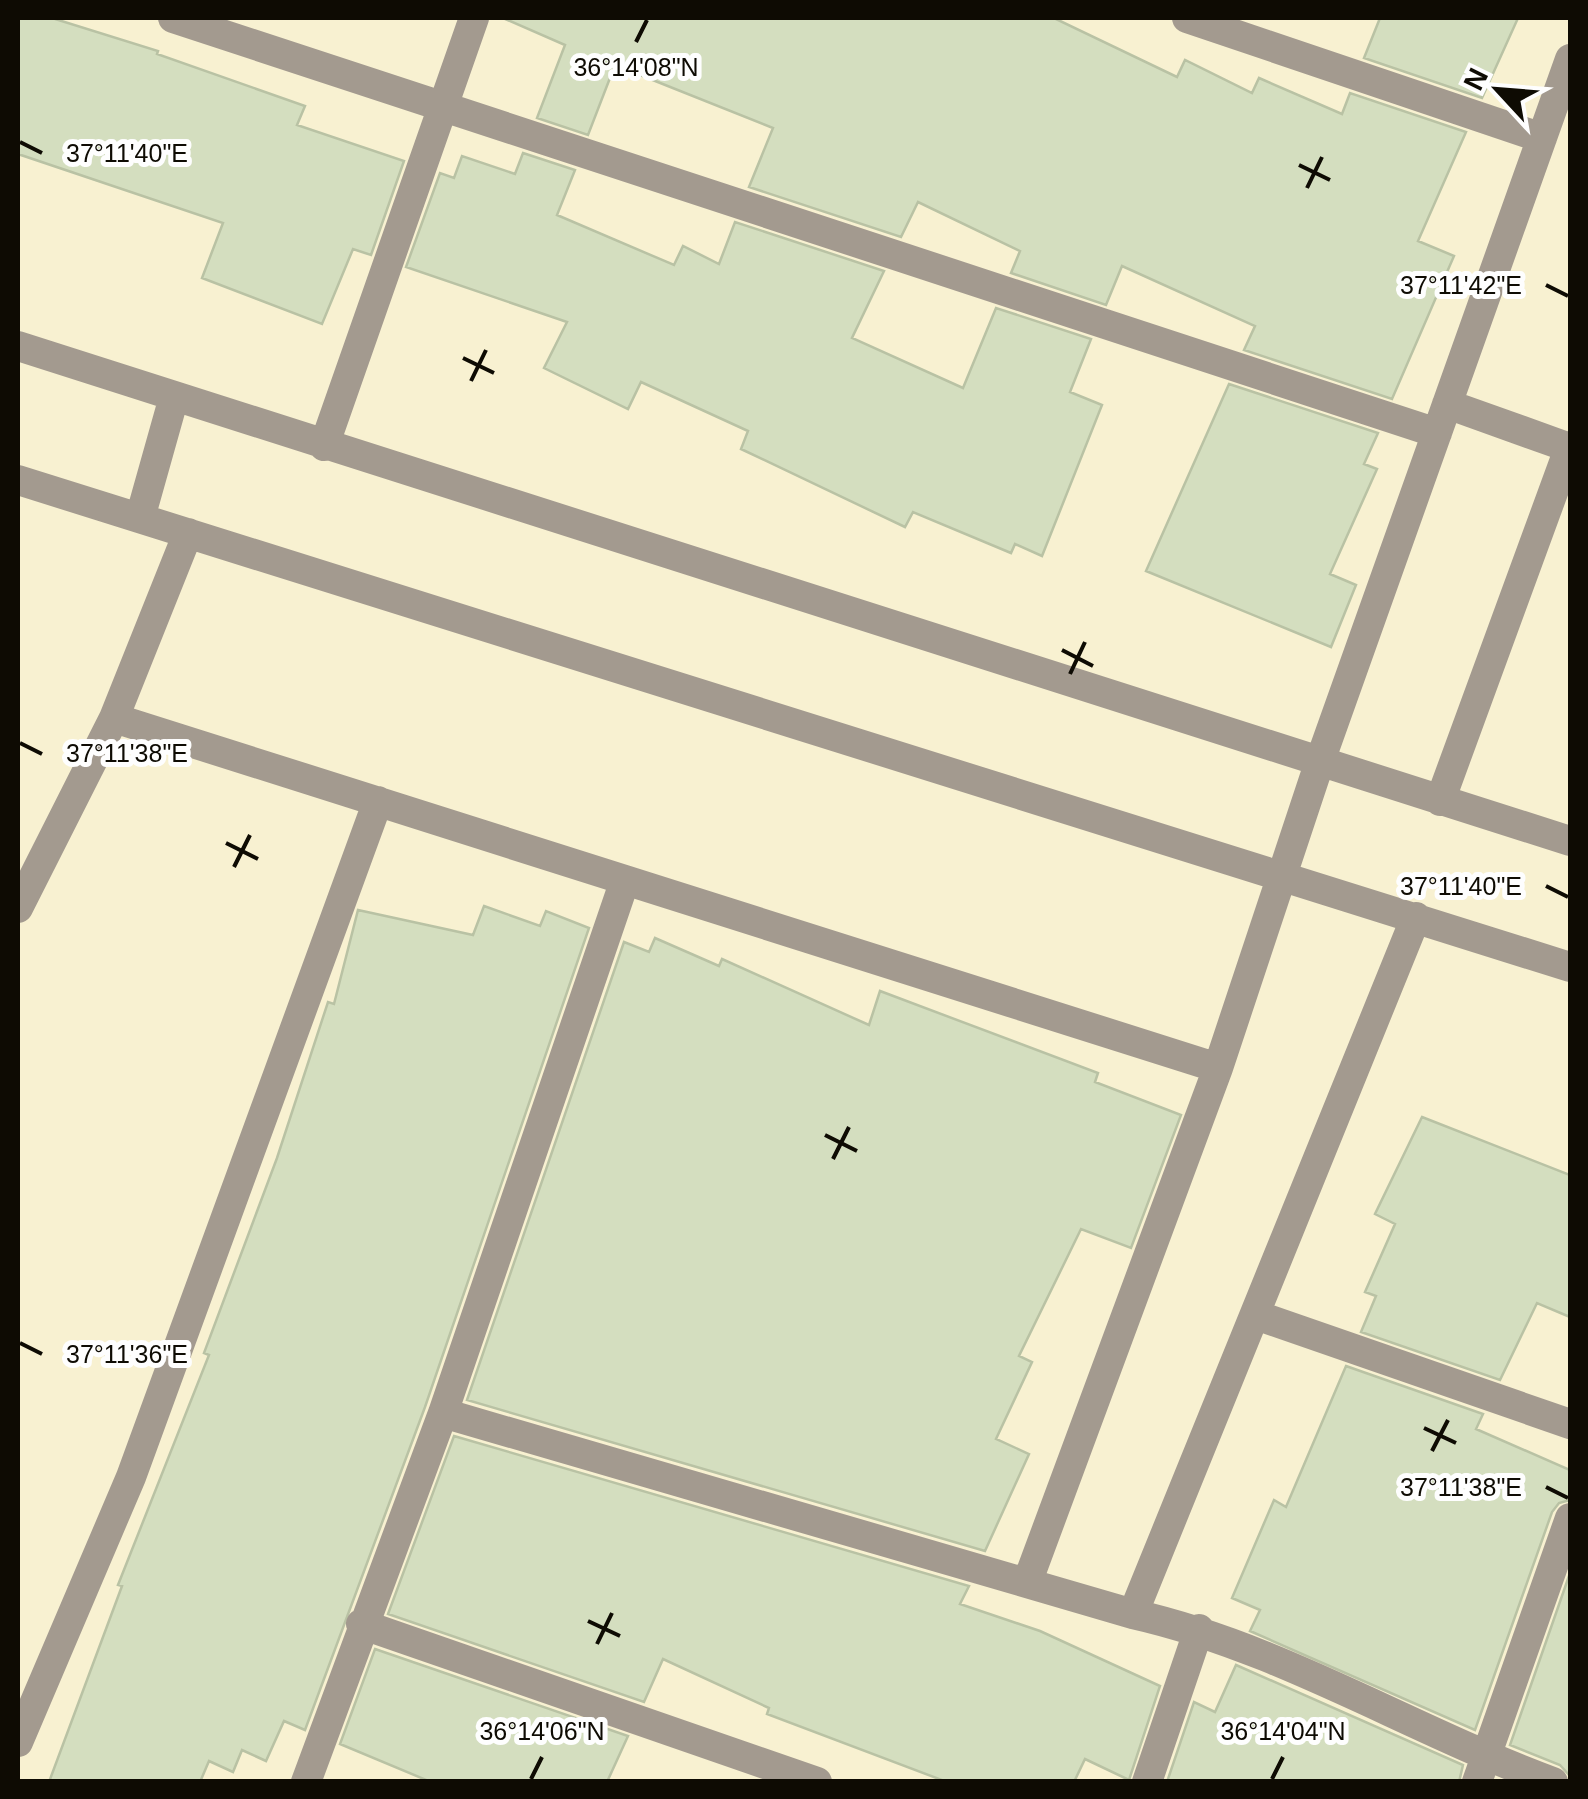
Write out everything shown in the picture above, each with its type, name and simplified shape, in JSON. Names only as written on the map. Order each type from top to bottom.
[{"type":"street","points":[[173,18],[1442,418],[1570,447],[1440,801]]},
{"type":"street","points":[[324,446],[474,18]]},
{"type":"street","points":[[1188,18],[1542,138]]},
{"type":"street","points":[[1027,1583],[1218,1068],[1319,764],[1570,59]]},
{"type":"street","points":[[18,346],[1570,842]]},
{"type":"street","points":[[140,518],[174,397]]},
{"type":"street","points":[[18,480],[1284,874],[1570,967]]},
{"type":"street","points":[[18,908],[114,718],[188,533]]},
{"type":"street","points":[[114,718],[1218,1068]]},
{"type":"street","points":[[18,1742],[131,1477],[378,802]]},
{"type":"street","points":[[306,1782],[442,1412],[625,880]]},
{"type":"street","points":[[1133,1614],[1416,917]]},
{"type":"street","points":[[1256,1315],[1570,1424]]},
{"type":"street","points":[[442,1412],[1133,1614],[1199,1629],[1482,1769],[1553,1782]]},
{"type":"street","points":[[1482,1769],[1570,1518]]},
{"type":"street","points":[[361,1624],[817,1782]]},
{"type":"street","points":[[1147,1782],[1199,1629]]},
{"type":"building","points":[[18,18],[52,18],[158,51],[157,54],[305,106],[297,125],[404,161],[371,255],[353,249],[322,324],[202,278],[223,223],[18,154]]},
{"type":"building","points":[[503,18],[1054,18],[1177,77],[1185,60],[1252,93],[1259,78],[1342,114],[1350,93],[1466,132],[1418,241],[1454,256],[1392,399],[1244,350],[1255,326],[1122,266],[1106,305],[1011,273],[1020,251],[918,202],[901,237],[749,187],[773,128],[615,65],[588,135],[537,118],[565,45]]},
{"type":"building","points":[[1380,18],[1518,18],[1482,98],[1364,58]]},
{"type":"building","points":[[523,153],[575,170],[557,215],[674,265],[683,246],[719,264],[735,222],[884,271],[852,338],[963,388],[996,308],[1091,339],[1070,392],[1102,405],[1042,556],[1015,544],[1011,553],[913,512],[905,527],[741,449],[748,431],[641,382],[628,409],[544,368],[567,322],[406,267],[440,173],[454,178],[462,156],[515,174]]},
{"type":"building","points":[[1229,384],[1378,433],[1364,464],[1377,469],[1330,574],[1356,585],[1331,647],[1146,571]]},
{"type":"building","points":[[484,906],[540,926],[546,911],[589,928],[425,1407],[305,1730],[284,1721],[266,1761],[242,1750],[233,1772],[209,1761],[200,1782],[49,1782],[122,1586],[118,1585],[209,1355],[204,1353],[277,1158],[328,1002],[334,1004],[358,910],[473,935]]},
{"type":"building","points":[[655,938],[719,966],[722,959],[869,1025],[880,991],[1098,1073],[1095,1082],[1181,1115],[1131,1248],[1081,1229],[1019,1356],[1032,1362],[996,1439],[1029,1454],[985,1551],[467,1400],[624,942],[649,952]]},
{"type":"building","points":[[1422,1117],[1570,1175],[1570,1317],[1537,1303],[1500,1380],[1361,1332],[1376,1296],[1365,1292],[1395,1224],[1375,1214]]},
{"type":"building","points":[[1346,1366],[1483,1414],[1476,1429],[1570,1470],[1570,1500],[1559,1503],[1552,1512],[1475,1730],[1250,1631],[1260,1610],[1232,1598],[1274,1500],[1286,1507]]},
{"type":"building","points":[[454,1436],[969,1586],[960,1604],[1040,1631],[1160,1686],[1129,1780],[1085,1759],[1074,1782],[947,1782],[767,1714],[769,1708],[663,1659],[644,1702],[388,1614]]},
{"type":"building","points":[[1570,1573],[1570,1776],[1560,1765],[1510,1745]]},
{"type":"building","points":[[375,1649],[628,1736],[607,1782],[431,1782],[340,1744]]},
{"type":"building","points":[[1236,1665],[1463,1765],[1459,1782],[1167,1782],[1194,1702],[1215,1712]]}]
